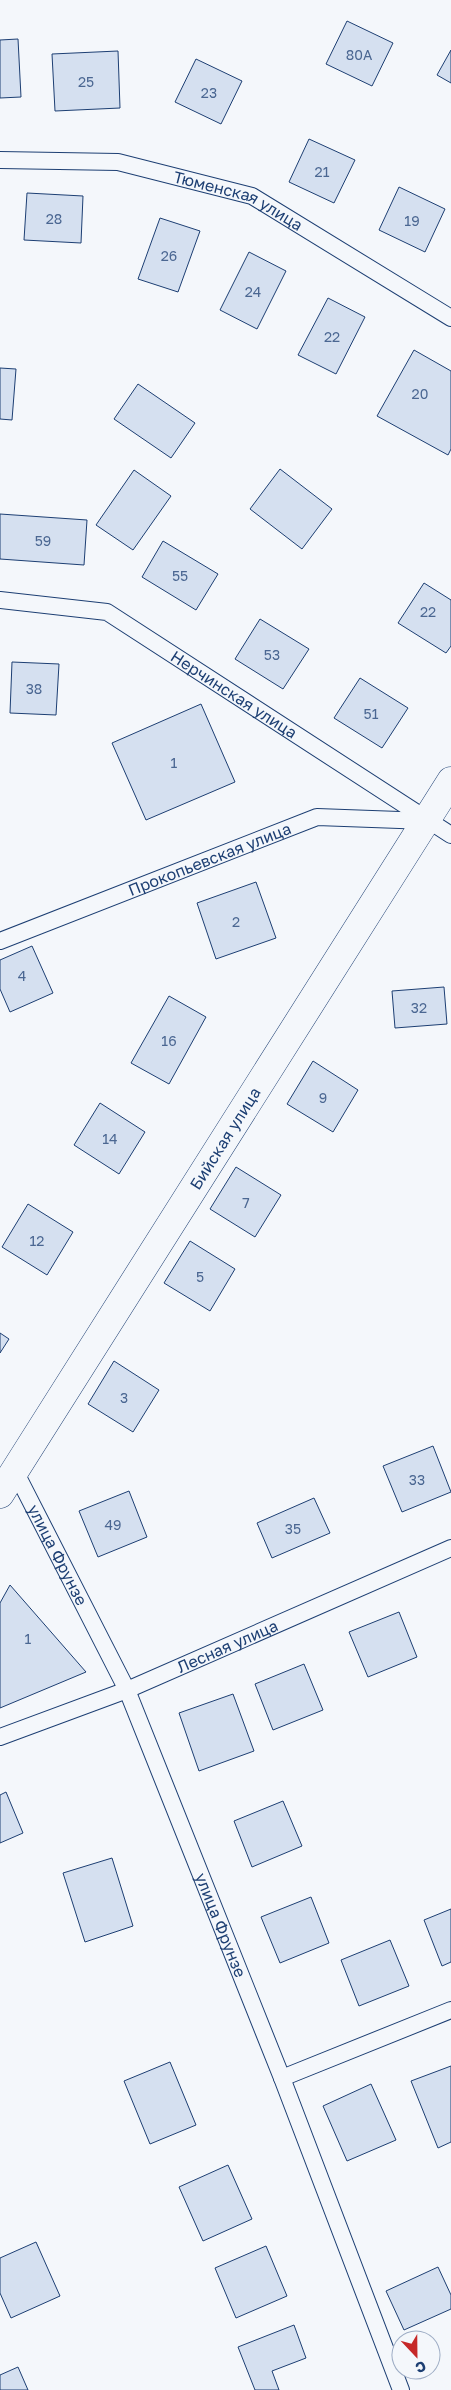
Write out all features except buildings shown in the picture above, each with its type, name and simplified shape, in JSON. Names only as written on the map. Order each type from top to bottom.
[{"type":"street","name":"Бийская улица","points":[[0,1494],[451,781]]},
{"type":"lane","name":"Тюменская улица","points":[[0,160],[118,162],[252,196],[451,318]]},
{"type":"lane","name":"Нерчинская улица","points":[[0,600],[107,612],[451,835]]},
{"type":"lane","name":"Прокопьевская улица","points":[[0,941],[317,817],[427,821]]},
{"type":"lane","name":"улица Фрунзе","points":[[15,1471],[127,1690],[282,2078],[401,2390]]},
{"type":"lane","name":"Лесная улица","points":[[0,1737],[127,1690],[451,1548]]},
{"type":"lane","points":[[282,2078],[451,2010]]}]
